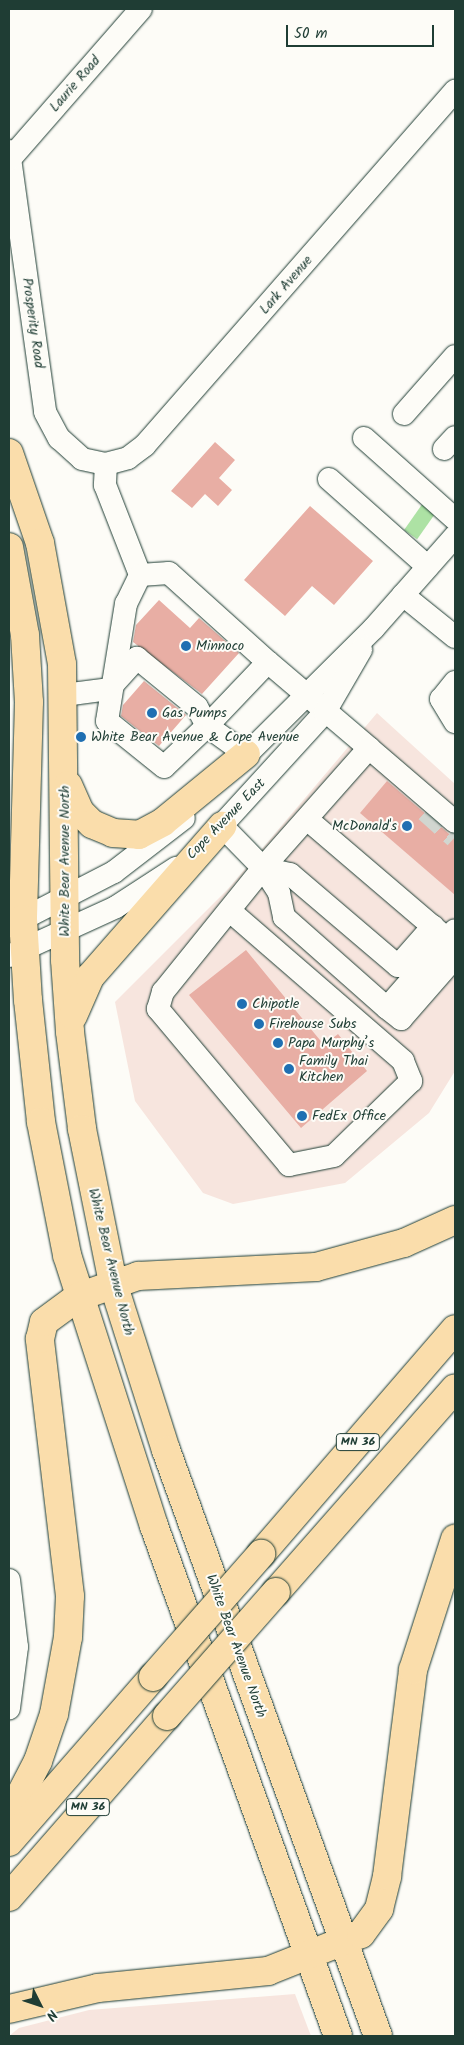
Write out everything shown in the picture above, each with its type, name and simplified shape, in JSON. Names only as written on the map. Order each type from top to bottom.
[{"type":"main road","name":"White Bear Avenue North","points":[[9,454],[47,570],[64,695],[66,778],[65,930],[70,1032],[83,1138],[113,1283],[169,1458],[378,2036]]},
{"type":"main road","points":[[9,547],[27,664],[17,810],[17,953],[31,1032],[50,1174],[78,1296],[148,1509],[338,2036]]},
{"type":"main road","points":[[66,778],[87,821],[106,832],[139,835],[163,822],[246,754]]},
{"type":"main road","points":[[70,1032],[76,1000],[90,977],[222,826]]},
{"type":"main road","points":[[9,1005],[31,1032]]},
{"type":"main road","points":[[9,1817],[38,1761],[54,1714],[68,1638],[70,1596],[40,1339],[44,1322],[78,1296],[138,1276],[316,1267],[387,1249],[455,1220]]},
{"type":"main road","name":"MN 36","points":[[9,1842],[455,1329]]},
{"type":"main road","name":"MN 36","points":[[9,1897],[455,1388]]},
{"type":"main road","points":[[9,2009],[98,1988],[268,1971],[309,1958],[344,1944],[362,1934],[379,1910],[390,1863],[413,1670],[455,1539]]},
{"type":"street","name":"Laurie Road","points":[[9,155],[141,9]]},
{"type":"street","name":"Lark Avenue","points":[[106,464],[128,458],[145,445],[455,91]]},
{"type":"street","name":"Prosperity Road","points":[[9,155],[17,280],[45,412],[59,438],[82,459],[106,464]]},
{"type":"street","points":[[404,414],[455,356]]},
{"type":"street","points":[[364,438],[455,519]]},
{"type":"street","points":[[106,464],[105,485],[140,575],[126,604],[109,689],[107,720],[164,767],[207,726],[268,662]]},
{"type":"street","points":[[329,479],[428,567]]},
{"type":"street","name":"Cope Avenue East","points":[[16,922],[66,899],[158,842],[302,695],[374,628],[455,536]]},
{"type":"street","points":[[140,575],[169,573],[302,695],[369,748],[455,822]]},
{"type":"street","points":[[403,594],[455,637]]},
{"type":"street","name":"Cope Avenue East","points":[[17,953],[151,886],[222,826],[325,712],[374,628]]},
{"type":"street","points":[[64,695],[109,689],[137,658],[197,707],[207,726],[246,754]]},
{"type":"street","points":[[455,682],[441,699],[455,722]]},
{"type":"street","points":[[230,911],[403,1060],[411,1081],[334,1156],[289,1165],[158,1009],[163,992],[263,868],[308,820],[369,748]]},
{"type":"street","points":[[308,820],[449,940]]},
{"type":"street","points":[[222,826],[263,868],[279,893],[284,917],[387,1008],[412,978],[449,940]]},
{"type":"street","points":[[263,868],[290,874],[412,978]]},
{"type":"street","points":[[412,978],[449,940]]},
{"type":"street","points":[[9,1580],[17,1647],[9,1708]]},
{"type":"shaded area","points":[[377,713],[455,784],[455,1071],[429,1113],[345,1183],[233,1204],[203,1193],[135,1101],[115,1002],[228,889]]},
{"type":"shaded area","points":[[295,1994],[311,2036],[9,2036],[19,2028],[89,2010]]},
{"type":"green space","points":[[423,503],[436,512],[417,539],[404,530]]},
{"type":"building","points":[[215,442],[235,460],[219,478],[232,490],[218,506],[205,494],[192,508],[171,491]]},
{"type":"building","points":[[310,506],[373,561],[334,605],[312,586],[285,616],[244,580]]},
{"type":"building","name":"Minnoco","points":[[159,600],[190,628],[199,618],[239,653],[202,694],[133,642],[136,625]]},
{"type":"building","name":"Gas Pumps","points":[[144,681],[186,715],[159,746],[121,716],[123,705]]},
{"type":"building","name":"McDonald's","points":[[387,781],[455,839],[455,895],[360,813]]},
{"type":"building","points":[[246,950],[324,1045],[338,1034],[367,1071],[301,1128],[189,995]]},
{"type":"tunnel","points":[[426,811],[455,837]]},
{"type":"place","name":"Minnoco","points":[[186,646]]},
{"type":"place","name":"Gas Pumps","points":[[152,713]]},
{"type":"place","name":"White Bear Avenue & Cope Avenue","points":[[81,737]]},
{"type":"place","name":"McDonald's","points":[[407,826]]},
{"type":"place","name":"Chipotle","points":[[242,1004]]},
{"type":"place","name":"Firehouse Subs","points":[[259,1024]]},
{"type":"place","name":"Papa Murphy’s","points":[[278,1043]]},
{"type":"place","name":"Family Thai Kitchen","points":[[289,1069]]},
{"type":"place","name":"FedEx Office","points":[[302,1116]]}]
